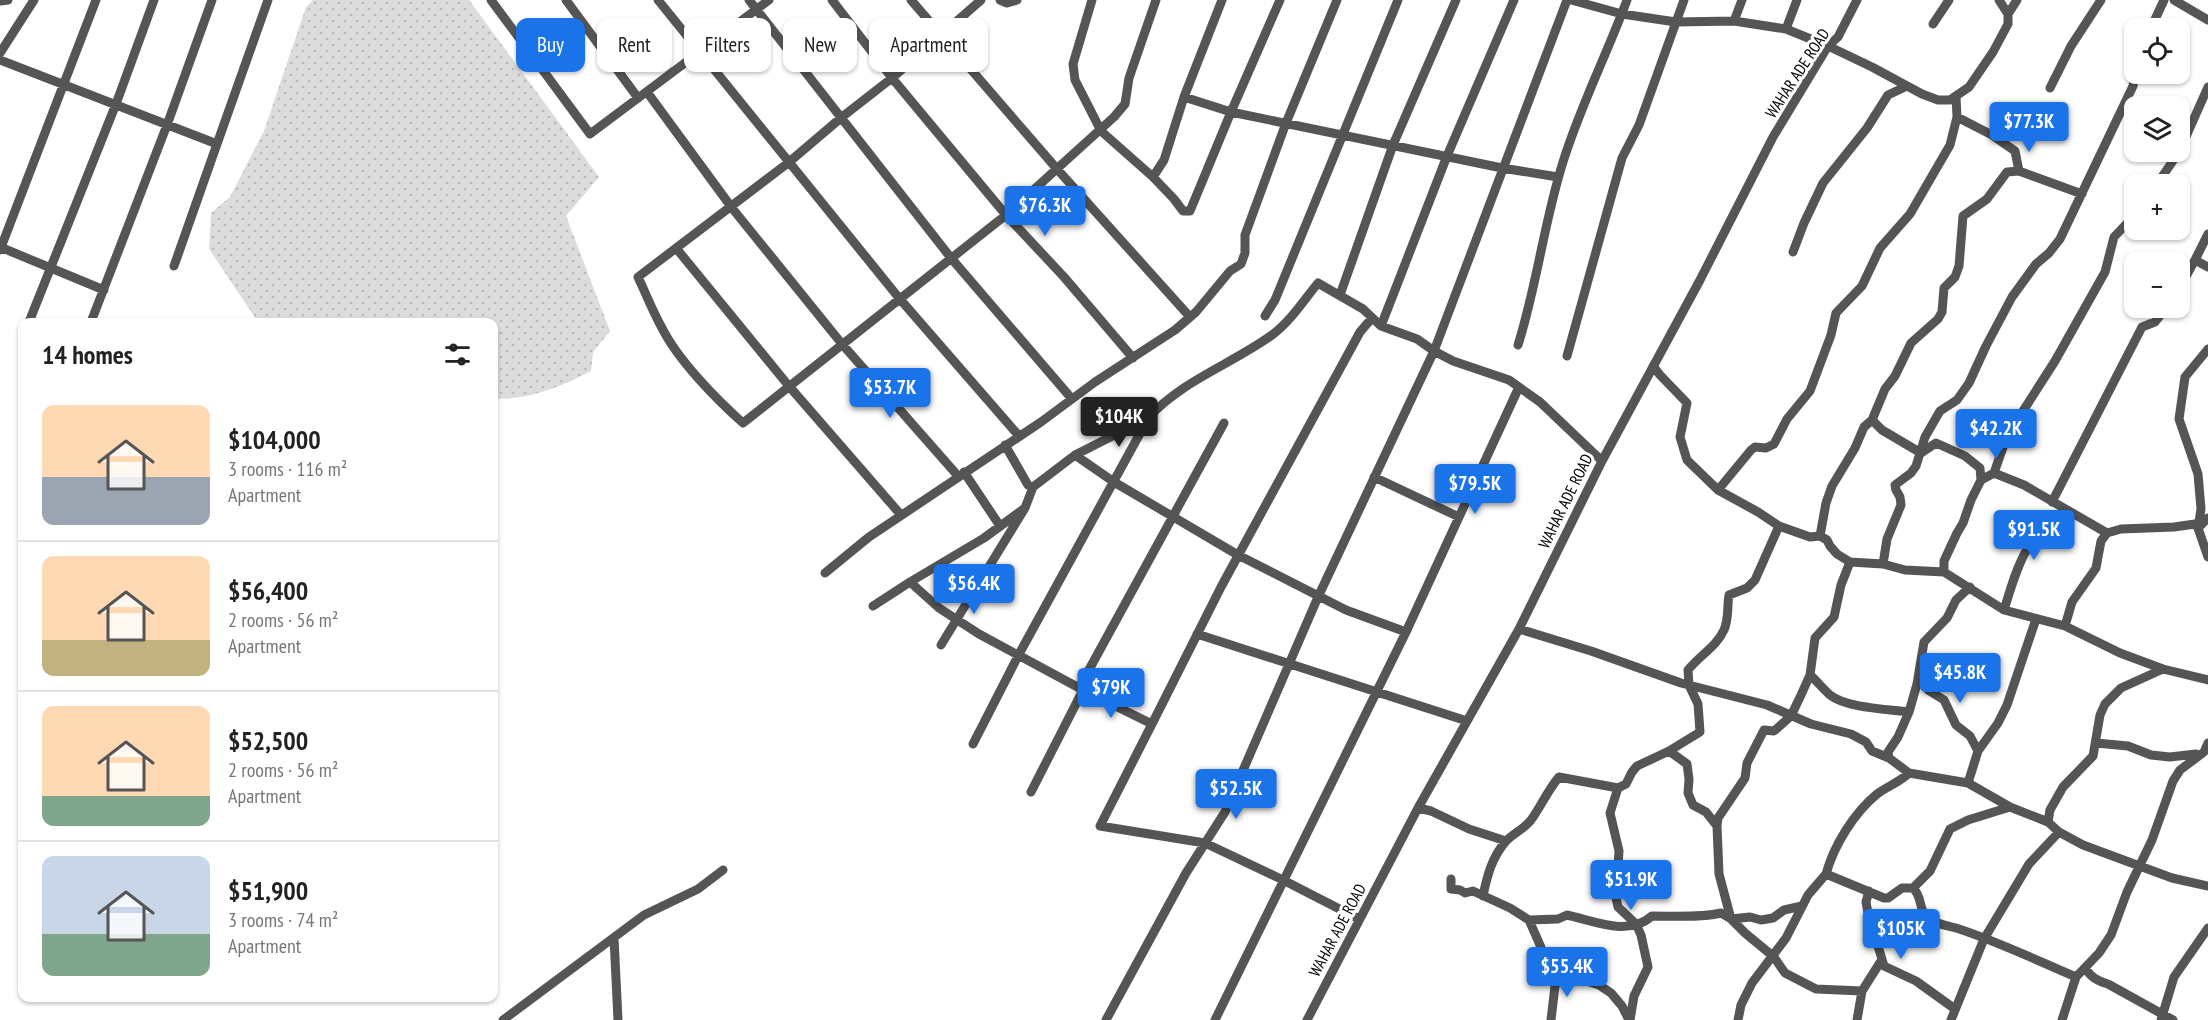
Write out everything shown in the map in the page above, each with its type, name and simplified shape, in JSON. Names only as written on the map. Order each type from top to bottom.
[{"type":"street","points":[[0,1],[8,0]]},
{"type":"street","points":[[0,53],[34,0]]},
{"type":"street","points":[[96,0],[0,248],[104,290]]},
{"type":"street","points":[[31,318],[116,105],[154,0]]},
{"type":"street","points":[[93,318],[167,125],[212,0]]},
{"type":"street","points":[[174,266],[268,0]]},
{"type":"street","points":[[491,0],[590,134],[684,64]]},
{"type":"street","points":[[566,0],[638,98]]},
{"type":"street","points":[[658,0],[684,32]]},
{"type":"street","points":[[749,0],[951,258],[1072,399]]},
{"type":"street","points":[[745,18],[769,0]]},
{"type":"street","points":[[832,0],[892,78],[1006,215],[1064,277],[1134,358]]},
{"type":"street","points":[[910,0],[925,18]]},
{"type":"street","points":[[960,18],[981,0]]},
{"type":"street","points":[[1000,0],[1007,3],[1017,0]]},
{"type":"street","points":[[1092,0],[1073,64],[1075,80],[1101,131],[1153,177],[1183,211],[1190,212],[1280,0]]},
{"type":"street","points":[[899,72],[732,208],[638,277],[662,329],[673,345],[725,407],[743,423],[788,385],[1006,215],[1101,131],[1125,104],[1129,78],[1156,0]]},
{"type":"street","points":[[1153,177],[1164,160],[1184,97],[1222,0]]},
{"type":"street","points":[[825,573],[868,537],[1020,436],[1095,381],[1175,330],[1190,317],[1230,271],[1241,264],[1245,254],[1245,235],[1286,123],[1337,0]]},
{"type":"street","points":[[1265,316],[1275,300],[1398,0]]},
{"type":"street","points":[[1340,295],[1394,145],[1456,0]]},
{"type":"street","points":[[1381,326],[1447,156],[1514,0]]},
{"type":"street","points":[[1106,1020],[1186,873],[1225,812],[1318,597],[1434,351],[1502,168],[1569,0],[1622,14],[1676,22],[1734,21],[1786,29],[1828,46],[1907,86],[1938,99],[1950,99],[1969,87],[2008,24],[2008,14],[1999,0]]},
{"type":"street","points":[[1518,345],[1527,316],[1558,177],[1627,0]]},
{"type":"street","points":[[1567,356],[1622,158],[1639,125],[1684,0]]},
{"type":"street","points":[[1734,21],[1742,0]]},
{"type":"street","points":[[1786,29],[1797,0]]},
{"type":"street","name":"WAHAR ADE ROAD","points":[[1307,1020],[1418,808],[1519,629],[1602,460],[1700,280],[1773,137],[1828,46],[1838,37],[1857,0]]},
{"type":"street","points":[[1933,24],[1949,0]]},
{"type":"street","points":[[2008,14],[2017,0]]},
{"type":"street","points":[[2050,88],[2071,46],[2101,0]]},
{"type":"street","points":[[2156,18],[2164,0]]},
{"type":"street","points":[[2174,0],[2208,20]]},
{"type":"street","points":[[0,60],[217,144]]},
{"type":"street","points":[[716,72],[899,298],[1020,436]]},
{"type":"street","points":[[972,72],[1190,317]]},
{"type":"street","points":[[1883,564],[1887,539],[1901,505],[1895,485],[1914,470],[1925,437],[1940,411],[1957,400],[1969,383],[2013,297],[2036,264],[2060,239],[2133,84]]},
{"type":"street","points":[[1793,252],[1823,183],[1867,128],[1888,95],[1907,86]]},
{"type":"street","points":[[2190,127],[2208,87]]},
{"type":"street","points":[[647,92],[732,208],[842,345],[961,474],[999,526]]},
{"type":"street","points":[[1718,490],[1750,450],[1755,447],[1766,448],[1774,444],[1787,419],[1810,392],[1828,344],[1836,313],[1862,286],[1880,248],[1910,214],[1950,145],[1957,117],[1956,96]]},
{"type":"street","points":[[1184,97],[1231,112],[1502,168],[1558,177]]},
{"type":"street","points":[[1957,117],[1992,135],[2015,151],[2019,171]]},
{"type":"street","points":[[1820,536],[1826,503],[1832,486],[1855,448],[1864,427],[1872,420],[1885,389],[1895,376],[1911,343],[1938,319],[1942,312],[1944,288],[1955,277],[1959,266],[1963,216],[1987,199],[2007,172],[2019,171],[2082,194]]},
{"type":"street","points":[[1981,480],[1994,473],[2007,436],[2055,362],[2105,272],[2114,237],[2124,226]]},
{"type":"street","points":[[2190,269],[2208,234]]},
{"type":"street","points":[[676,248],[788,385],[901,515]]},
{"type":"street","points":[[2195,260],[2208,267]]},
{"type":"street","points":[[973,744],[1018,656],[1149,417],[1163,402],[1214,368],[1274,334],[1318,283],[1363,309],[1381,326],[1417,339],[1453,361],[1509,380],[1548,408],[1581,443],[1602,460]]},
{"type":"street","points":[[1359,919],[1205,843],[1100,826],[1238,555],[1359,332],[1372,318]]},
{"type":"street","points":[[2052,502],[2142,327],[2155,322],[2158,318]]},
{"type":"street","points":[[2198,528],[2201,509],[2198,474],[2179,419],[2185,377],[2208,349]]},
{"type":"street","points":[[1653,366],[1687,403],[1680,437],[1687,460],[1718,490],[1779,526],[1810,537],[1820,536],[1827,540],[1837,554],[1851,562],[1883,564],[1905,570],[1944,572],[2004,610],[2065,627],[2120,653],[2163,669],[2208,680]]},
{"type":"street","points":[[1215,1020],[1406,632],[1519,387]]},
{"type":"street","points":[[941,645],[1025,508],[1033,487],[1075,455],[1149,417]]},
{"type":"street","points":[[1872,420],[1891,436],[1921,453]]},
{"type":"street","points":[[1031,792],[1081,689],[1224,423]]},
{"type":"street","points":[[1921,453],[1936,443],[1965,456],[1980,468],[1981,480],[1971,500],[1964,523],[1944,561],[1944,572]]},
{"type":"street","points":[[1005,445],[1028,485],[1033,487]]},
{"type":"street","points":[[1075,455],[1113,483],[1238,555],[1346,610],[1406,632]]},
{"type":"street","points":[[1994,473],[2024,485],[2107,533],[2121,530],[2174,528],[2195,524],[2208,556]]},
{"type":"street","points":[[1374,477],[1460,517]]},
{"type":"street","points":[[873,606],[1025,508]]},
{"type":"street","points":[[2004,610],[2019,565],[2029,544],[2040,530],[2066,511]]},
{"type":"street","points":[[2198,528],[2208,518]]},
{"type":"street","points":[[1483,896],[1491,865],[1506,841],[1523,829],[1559,777],[1618,788],[1626,784],[1637,766],[1669,751],[1700,732],[1698,704],[1689,685],[1688,670],[1696,659],[1718,640],[1725,629],[1729,595],[1747,588],[1755,580],[1779,526]]},
{"type":"street","points":[[2065,627],[2072,602],[2096,568],[2101,541],[2107,533]]},
{"type":"street","points":[[1731,919],[1719,874],[1718,818],[1745,778],[1747,763],[1764,730],[1774,731],[1791,716],[1810,675],[1815,638],[1834,617],[1841,585],[1851,562]]},
{"type":"street","points":[[910,582],[939,608],[979,634],[1152,724]]},
{"type":"street","points":[[1889,758],[1888,752],[1898,737],[1909,712],[1924,642],[1947,618],[1956,600],[1970,587]]},
{"type":"street","points":[[1968,783],[1978,751],[1998,723],[2007,705],[2036,619]]},
{"type":"street","points":[[1519,629],[1689,685],[1767,705],[1811,724],[1851,734],[1866,742],[1872,751],[1889,758],[1909,773],[1968,783],[2010,807],[2048,822],[2059,832],[2083,845],[2172,878],[2208,886]]},
{"type":"street","points":[[1197,634],[1467,721]]},
{"type":"street","points":[[2048,822],[2055,798],[2073,775],[2093,756],[2100,715],[2111,696],[2135,681],[2163,669]]},
{"type":"street","points":[[1918,674],[1928,690],[1944,700],[1956,725],[1970,736],[1978,751]]},
{"type":"street","points":[[1810,675],[1830,695],[1839,700],[1861,706],[1909,712]]},
{"type":"street","points":[[2096,743],[2128,746],[2151,755],[2170,757],[2206,747]]},
{"type":"street","points":[[2062,1020],[2076,977],[2099,953],[2111,935],[2173,782],[2180,770],[2206,747]]},
{"type":"street","points":[[1669,751],[1687,764],[1688,793],[1693,804],[1706,812],[1717,826]]},
{"type":"street","points":[[1738,1020],[1741,1005],[1752,983],[1774,957],[1802,906],[1826,874],[1837,847],[1864,808],[1877,794],[1909,773]]},
{"type":"street","points":[[1618,788],[1610,813],[1619,851],[1615,892],[1618,907],[1636,924],[1645,945],[1648,967],[1634,996],[1629,1020]]},
{"type":"street","points":[[1913,888],[1929,871],[1950,829],[1968,820],[2010,807]]},
{"type":"street","points":[[1418,808],[1506,841]]},
{"type":"street","points":[[1951,1020],[1984,939],[2029,864],[2059,832]]},
{"type":"street","points":[[503,1020],[645,915],[698,889],[723,870]]},
{"type":"street","points":[[1826,874],[1888,898],[1902,888],[1913,888],[1920,894],[1926,917],[1934,922],[1984,939],[2076,977]]},
{"type":"street","points":[[1451,879],[1451,889],[1466,893],[1473,891],[1510,908],[1529,920],[1558,919],[1567,915],[1603,926],[1636,924],[1652,916],[1692,915],[1701,917],[1721,913],[1774,957],[1785,973],[1815,989],[1862,991]]},
{"type":"street","points":[[1869,891],[1866,902],[1868,913],[1884,966],[1916,981],[1955,1010]]},
{"type":"street","points":[[1731,919],[1773,918],[1780,912],[1802,906]]},
{"type":"street","points":[[1529,920],[1547,962],[1588,983],[1599,985],[1611,993],[1622,1006],[1629,1020]]},
{"type":"street","points":[[2162,1018],[2174,977],[2208,928]]},
{"type":"street","points":[[614,938],[618,1020]]},
{"type":"street","points":[[1857,1020],[1862,991],[1881,961]]},
{"type":"street","points":[[2085,968],[2090,976],[2098,981],[2108,984],[2162,1018],[2173,1020]]},
{"type":"street","points":[[1551,1020],[1555,986],[1562,971]]},
{"type":"shaded area","points":[[313,0],[469,0],[516,64],[516,72],[522,72],[599,177],[566,216],[610,331],[593,352],[591,371],[568,383],[533,395],[498,399],[498,318],[255,318],[209,249],[211,213],[230,197],[264,131],[306,7]]}]
